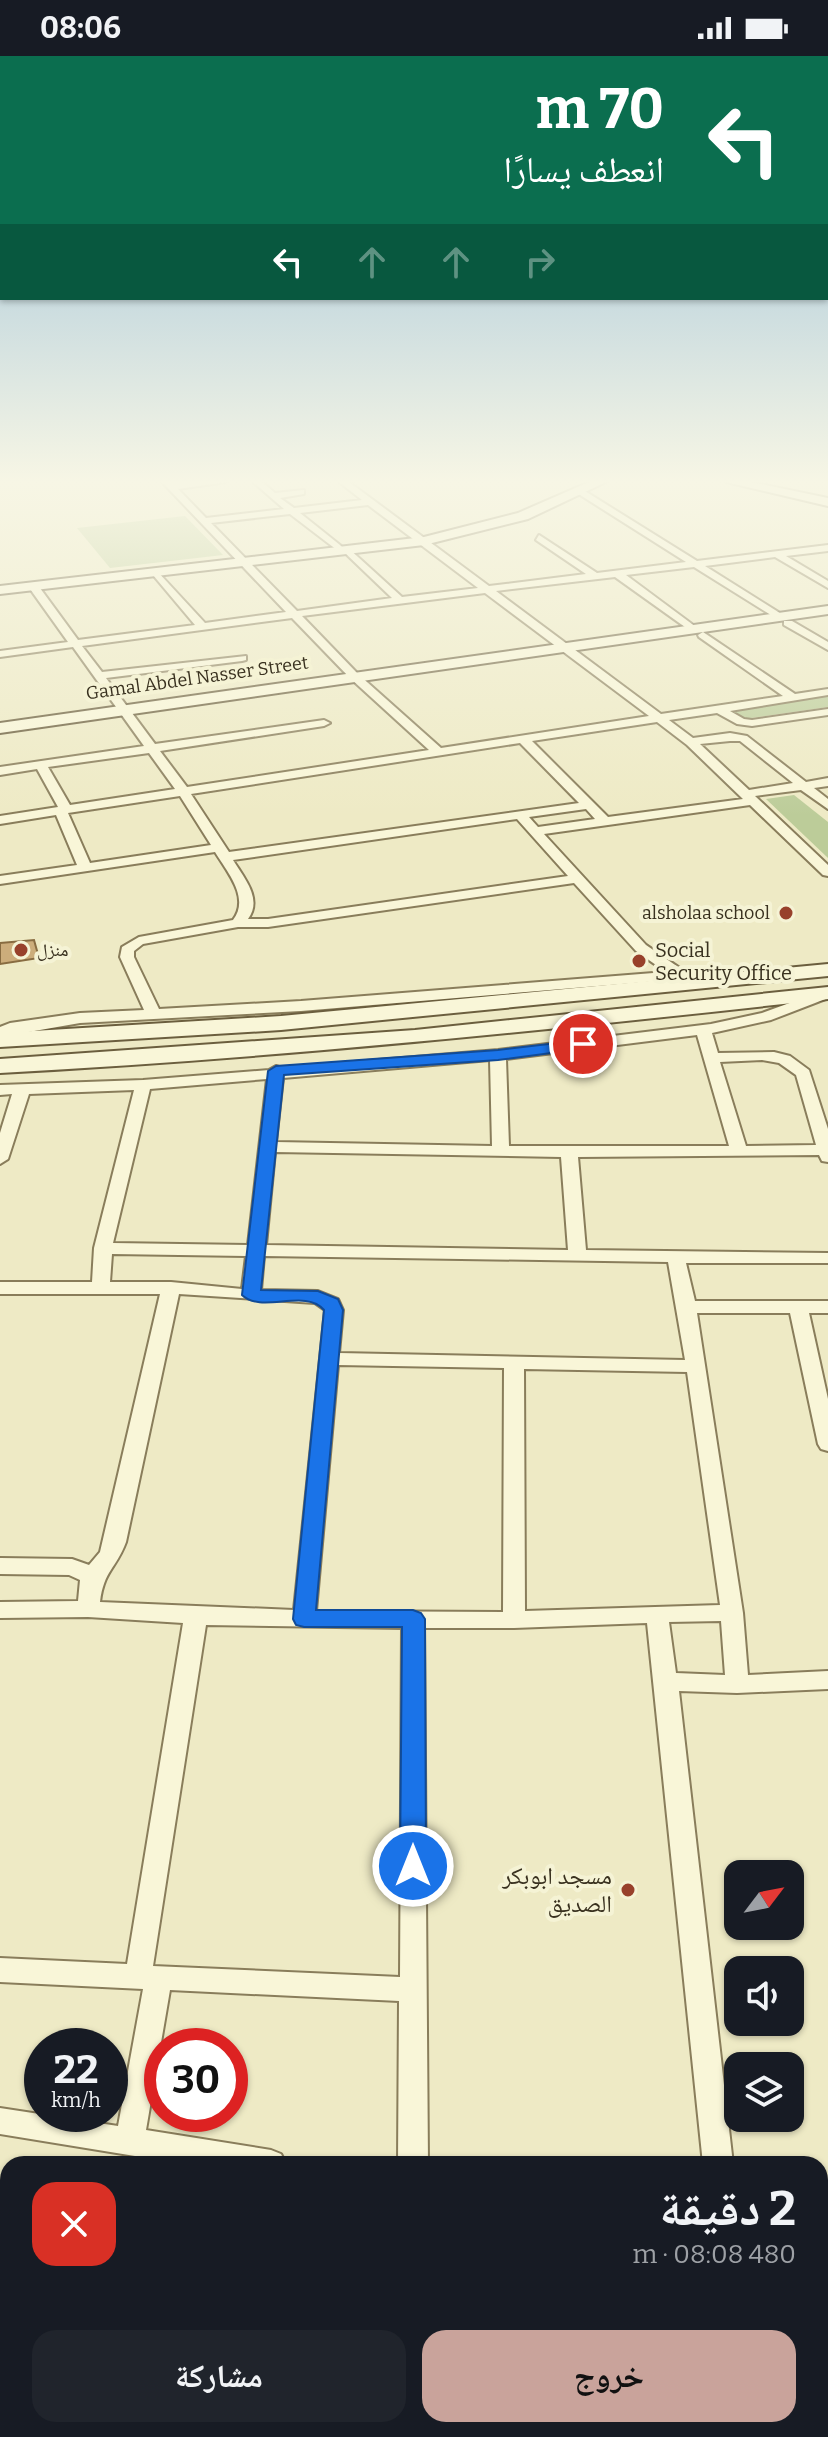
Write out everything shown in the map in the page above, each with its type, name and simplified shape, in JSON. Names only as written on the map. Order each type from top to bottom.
[{"type":"street","points":[[38,593],[183,791],[222,852],[248,898],[248,910],[238,923]]},
{"type":"street","points":[[174,593],[203,627]]},
{"type":"street","points":[[273,593],[358,679],[438,752]]},
{"type":"street","points":[[392,593],[400,600]]},
{"type":"street","points":[[0,654],[462,593]]},
{"type":"street","points":[[494,593],[691,742],[828,872]]},
{"type":"street","points":[[644,593],[792,697]]},
{"type":"street","points":[[740,593],[828,647]]},
{"type":"street","points":[[0,731],[783,620],[828,610]]},
{"type":"street","points":[[783,620],[828,618]]},
{"type":"street","points":[[99,676],[242,658]]},
{"type":"street","points":[[0,820],[828,692]]},
{"type":"street","points":[[718,708],[741,722],[752,723],[828,712]]},
{"type":"street","points":[[0,771],[324,723]]},
{"type":"street","points":[[522,738],[605,821]]},
{"type":"street","points":[[691,742],[743,738],[828,805]]},
{"type":"street","points":[[41,765],[85,867]]},
{"type":"street","points":[[537,831],[828,782]]},
{"type":"street","points":[[0,880],[589,805]]},
{"type":"street","points":[[521,816],[641,948],[681,975]]},
{"type":"street","points":[[153,1013],[129,964],[127,950],[147,939],[238,923],[268,923],[579,878]]},
{"type":"street","points":[[2,1030],[281,1023],[828,970]]},
{"type":"street","points":[[2,1030],[51,1021],[301,1006],[681,975],[760,978]]},
{"type":"street","points":[[0,1090],[143,1085],[276,1071],[498,1055],[703,1030],[766,1017],[827,993]]},
{"type":"street","points":[[0,1066],[294,1046],[604,1019],[827,993]]},
{"type":"street","points":[[703,1030],[714,1058],[739,1151]]},
{"type":"street","points":[[498,1055],[501,1151]]},
{"type":"street","points":[[269,1147],[827,1154],[803,1073],[797,1065],[786,1058],[769,1056],[714,1058]]},
{"type":"street","points":[[251,1295],[276,1071]]},
{"type":"street","points":[[101,1286],[103,1248],[143,1085]]},
{"type":"street","points":[[0,1159],[22,1089]]},
{"type":"street","points":[[569,1152],[578,1257]]},
{"type":"street","points":[[103,1248],[578,1257],[828,1258]]},
{"type":"street","points":[[676,1257],[687,1307],[732,1613],[737,1684]]},
{"type":"street","points":[[1,1291],[101,1286],[171,1288],[318,1297],[331,1303],[334,1310],[331,1359],[304,1619]]},
{"type":"street","points":[[88,1609],[92,1576],[110,1555],[115,1542],[171,1288]]},
{"type":"street","points":[[687,1307],[828,1307]]},
{"type":"street","points":[[798,1307],[828,1444]]},
{"type":"street","points":[[331,1359],[696,1366]]},
{"type":"street","points":[[514,1364],[514,1620]]},
{"type":"street","points":[[0,1566],[72,1567],[92,1576]]},
{"type":"street","points":[[0,1610],[88,1609],[304,1619],[514,1620],[732,1613]]},
{"type":"street","points":[[657,1614],[717,2156]]},
{"type":"street","points":[[129,2142],[196,1616]]},
{"type":"street","points":[[413,1619],[413,2156]]},
{"type":"street","points":[[666,1682],[827,1683]]},
{"type":"street","points":[[0,1970],[413,1990]]},
{"type":"street","points":[[0,2121],[219,2156]]},
{"type":"green space","points":[[828,695],[828,707],[744,719],[731,710]]},
{"type":"green space","points":[[794,795],[828,822],[828,858],[766,799]]},
{"type":"building","name":"منزل","points":[[34,940],[39,958],[0,964],[0,943]]},
{"type":"place","name":"alsholaa school","points":[[786,913]]},
{"type":"place","name":"منزل","points":[[21,950]]},
{"type":"place","name":"Social Security Office","points":[[639,961]]},
{"type":"place","name":"مسجد ابوبكر الصديق","points":[[628,1890]]},
{"type":"route","points":[[413,1866],[413,1619],[304,1619],[334,1310],[331,1303],[318,1297],[251,1295],[276,1071],[498,1055],[583,1044]]}]
